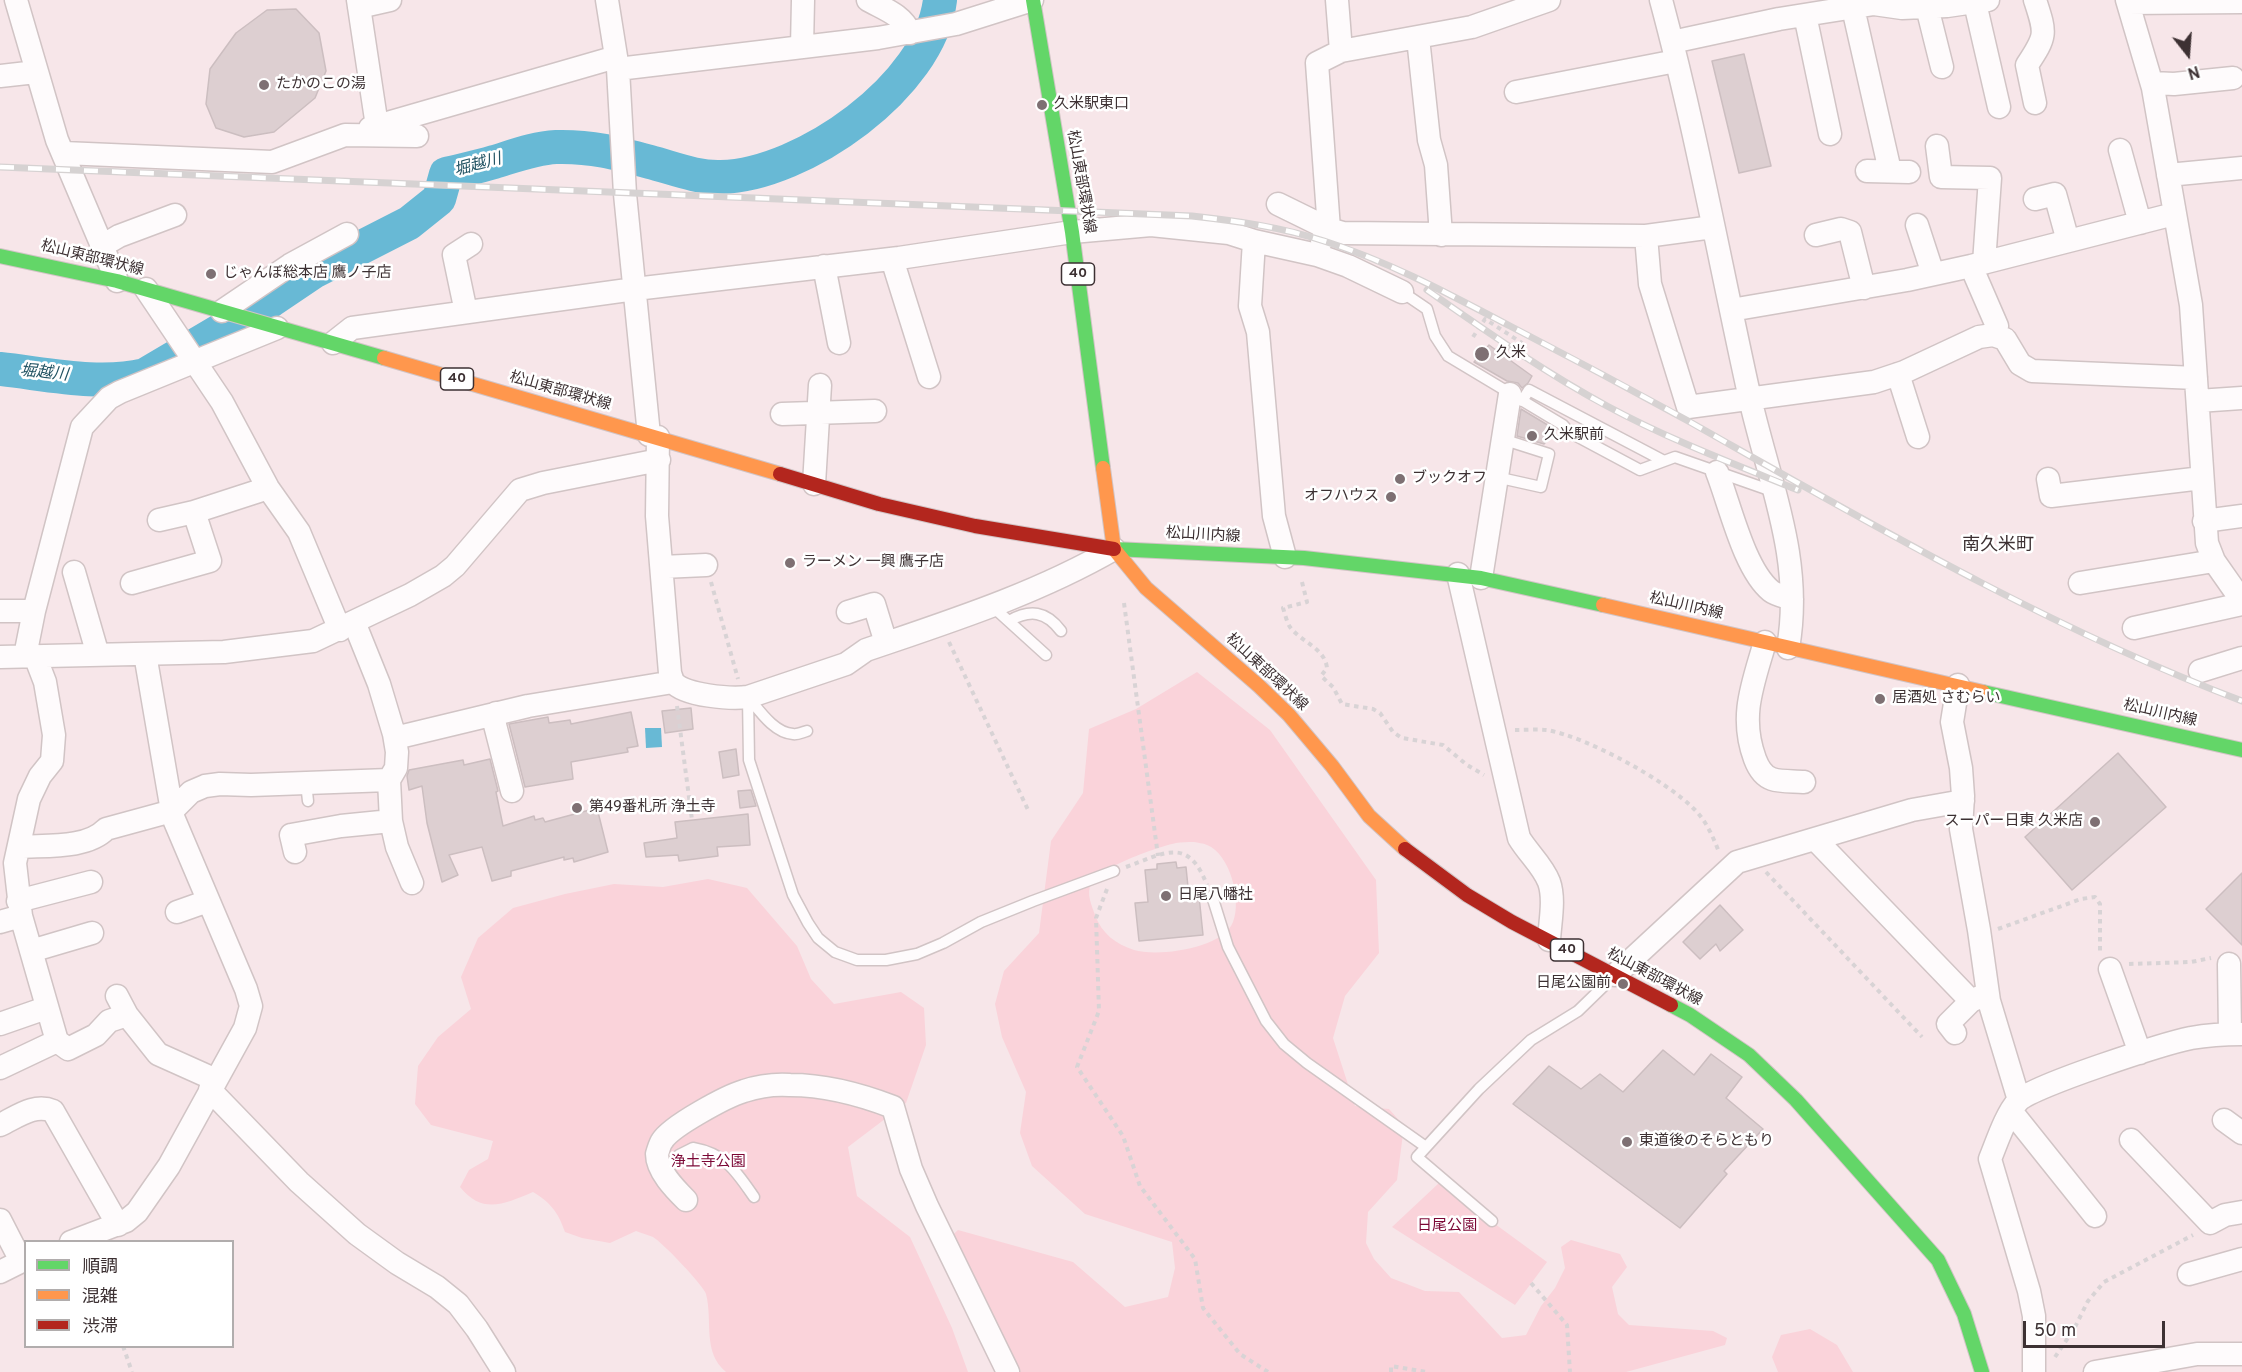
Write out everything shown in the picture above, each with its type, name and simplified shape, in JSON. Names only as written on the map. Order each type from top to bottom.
[{"type":"main road","name":"松山東部環状線","points":[[1033,0],[1072,232],[1114,549],[1146,588],[1289,715],[1325,757],[1369,816],[1421,863],[1467,895],[1512,922],[1689,1015],[1749,1055],[1796,1100],[1938,1260],[1964,1308],[1982,1372]]},
{"type":"main road","name":"松山東部環状線","points":[[0,256],[117,280],[879,504],[975,526],[1114,549]]},
{"type":"main road","name":"松山川内線","points":[[1114,549],[1295,558],[1481,578],[2242,750]]},
{"type":"street","points":[[16,0],[36,72],[63,153],[117,280]]},
{"type":"street","points":[[377,126],[358,3],[390,0]]},
{"type":"street","points":[[607,0],[617,63],[634,289],[653,436],[659,460],[657,516],[670,673],[673,682],[682,688],[707,696],[746,697],[846,663],[866,650],[941,624],[1000,614],[1020,596],[1114,549]]},
{"type":"street","points":[[802,47],[803,0]]},
{"type":"street","points":[[868,0],[898,16],[914,32]]},
{"type":"street","points":[[63,153],[272,162],[345,135],[617,63],[802,47],[914,32],[945,27],[1033,0]]},
{"type":"street","points":[[1336,0],[1341,51]]},
{"type":"street","points":[[1317,255],[1329,229],[1317,63],[1341,51],[1472,27],[1496,9],[1549,0]]},
{"type":"street","points":[[1661,0],[1750,397],[1775,492],[1792,570],[1793,621],[1788,648]]},
{"type":"street","points":[[2035,0],[2044,28],[2041,44],[2027,65],[2035,103]]},
{"type":"street","points":[[2134,628],[2242,603],[2214,561],[2207,543],[2191,305],[2152,83],[2127,1],[2242,2]]},
{"type":"street","points":[[1516,92],[1805,15],[1874,4],[1902,8],[1981,2],[1999,107]]},
{"type":"street","points":[[1927,7],[1942,67]]},
{"type":"street","points":[[1853,8],[1900,172],[1867,171]]},
{"type":"street","points":[[1805,15],[1830,134]]},
{"type":"street","points":[[1418,38],[1429,140],[1437,165],[1441,236]]},
{"type":"street","points":[[0,76],[36,72]]},
{"type":"street","points":[[2152,83],[2174,84],[2233,78]]},
{"type":"street","points":[[345,135],[417,136]]},
{"type":"street","points":[[1937,146],[1941,177],[1990,178],[1977,264],[1997,326],[1993,335]]},
{"type":"street","points":[[2120,150],[2140,223]]},
{"type":"street","points":[[2168,175],[2242,168]]},
{"type":"street","points":[[2035,198],[2055,194],[2068,241]]},
{"type":"street","points":[[1278,204],[1343,234],[1646,236],[1713,227]]},
{"type":"street","points":[[1731,310],[1933,274],[2174,214]]},
{"type":"street","points":[[102,246],[119,236],[175,215]]},
{"type":"street","points":[[333,343],[352,328],[634,289],[892,259],[1072,232],[1150,225],[1229,233],[1254,242],[1317,255],[1348,266],[1402,292]]},
{"type":"street","points":[[1917,225],[1933,274]]},
{"type":"street","points":[[1816,235],[1841,229],[1850,232],[1864,288]]},
{"type":"street","points":[[225,312],[290,265],[347,234]]},
{"type":"street","points":[[1646,236],[1650,284],[1688,407],[1874,382],[1898,374],[1979,337],[1993,335],[2005,339],[2020,364],[2032,371],[2196,378]]},
{"type":"street","points":[[1254,242],[1250,306],[1258,332],[1274,516],[1295,558]]},
{"type":"street","points":[[466,312],[454,255],[471,244]]},
{"type":"street","points":[[892,259],[929,377]]},
{"type":"street","points":[[824,266],[839,343]]},
{"type":"street","points":[[146,290],[222,402],[268,488],[298,532],[379,684],[395,738],[396,768],[389,780],[391,821],[397,847],[412,883]]},
{"type":"street","points":[[271,326],[191,355],[109,398],[82,427],[34,611],[30,656],[45,682],[54,735],[52,760],[40,776],[29,799],[15,863],[13,913],[31,951],[57,1041],[68,1049],[96,1035],[122,1005],[158,1054],[213,1085],[299,1182],[357,1234],[397,1263],[437,1287],[458,1304],[504,1372]]},
{"type":"street","points":[[1898,374],[1918,437]]},
{"type":"street","points":[[814,484],[820,385]]},
{"type":"street","points":[[1481,578],[1502,439],[1516,397]]},
{"type":"street","points":[[2198,401],[2242,398]]},
{"type":"street","points":[[783,414],[875,411]]},
{"type":"street","points":[[0,657],[224,652],[313,641],[443,576],[455,566],[520,490],[543,483],[659,460]]},
{"type":"street","points":[[1717,472],[1750,564],[1760,580],[1772,592],[1792,599]]},
{"type":"street","points":[[2048,479],[2051,496],[2202,478]]},
{"type":"street","points":[[159,520],[194,512],[268,488]]},
{"type":"street","points":[[132,584],[210,561],[194,512]]},
{"type":"street","points":[[2204,521],[2242,516]]},
{"type":"street","points":[[2080,583],[2214,561]]},
{"type":"street","points":[[662,567],[706,565]]},
{"type":"street","points":[[74,572],[98,655]]},
{"type":"street","points":[[1458,574],[1519,838],[1543,870],[1550,884],[1549,940]]},
{"type":"street","points":[[848,612],[874,604],[886,643]]},
{"type":"street","points":[[0,611],[34,611]]},
{"type":"street","points":[[1765,642],[1747,711],[1747,731],[1759,770],[1771,779],[1804,782]]},
{"type":"street","points":[[77,1240],[118,1225],[136,1212],[169,1166],[245,1028],[250,1006],[246,989],[173,817],[145,654]]},
{"type":"street","points":[[2200,671],[2242,658]]},
{"type":"street","points":[[395,738],[528,706],[673,682]]},
{"type":"street","points":[[1958,685],[1952,722],[1961,768],[1963,801],[1961,829],[1980,936],[1979,997],[2015,1106],[2095,1216]]},
{"type":"street","points":[[496,713],[494,721],[512,791]]},
{"type":"street","points":[[19,847],[84,842],[99,836],[106,829],[172,811],[191,792],[220,783],[307,792],[389,780]]},
{"type":"street","points":[[1616,975],[1737,862],[1912,810],[1963,801]]},
{"type":"street","points":[[295,852],[291,835],[341,826],[391,821]]},
{"type":"street","points":[[1815,839],[1979,997]]},
{"type":"street","points":[[13,913],[91,882]]},
{"type":"street","points":[[177,912],[208,901]]},
{"type":"street","points":[[31,951],[92,933]]},
{"type":"street","points":[[2042,1368],[2029,1291],[1990,1159],[2015,1106],[2040,1088],[2190,1038],[2236,1034],[2225,961]]},
{"type":"street","points":[[2110,969],[2140,1053]]},
{"type":"street","points":[[1955,1033],[1948,1024],[1979,997]]},
{"type":"street","points":[[0,1024],[46,1008]]},
{"type":"street","points":[[0,1068],[57,1041]]},
{"type":"street","points":[[686,1200],[674,1188],[660,1165],[657,1154],[661,1141],[676,1127],[743,1091],[792,1084],[834,1090],[893,1107],[911,1169],[927,1206],[1008,1372]]},
{"type":"street","points":[[0,1125],[36,1108],[53,1111],[118,1225]]},
{"type":"street","points":[[2224,1120],[2242,1133]]},
{"type":"street","points":[[2131,1140],[2210,1223],[2225,1215],[2242,1212]]},
{"type":"street","points":[[0,1220],[23,1260],[0,1272]]},
{"type":"street","points":[[2188,1274],[2242,1259]]},
{"type":"street","points":[[2095,1372],[2121,1370],[2197,1354],[2242,1354]]},
{"type":"lane","points":[[1402,292],[1427,309],[1435,336],[1448,356],[1563,425],[1569,432],[1640,470],[1675,457],[1775,492]]},
{"type":"lane","points":[[1516,397],[1529,390],[1664,462]]},
{"type":"lane","points":[[1496,477],[1541,487],[1549,454],[1502,439]]},
{"type":"lane","points":[[1000,614],[1042,615],[1053,620],[1061,631]]},
{"type":"lane","points":[[1000,614],[1046,655]]},
{"type":"lane","points":[[746,697],[783,732],[793,735],[807,731]]},
{"type":"lane","points":[[746,697],[749,760],[793,895],[818,938],[835,952],[857,960],[886,960],[917,954],[981,922],[1114,871]]},
{"type":"lane","points":[[1212,897],[1228,947],[1266,1021],[1284,1044],[1307,1063],[1426,1147]]},
{"type":"lane","points":[[1492,1221],[1417,1157],[1479,1089],[1531,1040],[1578,1011],[1616,975]]},
{"type":"lane","points":[[664,1173],[679,1155],[693,1148],[710,1151],[727,1161],[754,1197]]},
{"type":"path","points":[[1473,337],[1485,319],[1522,343]]},
{"type":"path","points":[[1295,558],[1307,602],[1283,609],[1289,627],[1326,661],[1327,668],[1321,676],[1333,687],[1342,704],[1373,709],[1380,713],[1393,732],[1402,738],[1443,745],[1467,765],[1487,777],[1505,782]]},
{"type":"path","points":[[706,565],[746,697]]},
{"type":"path","points":[[1124,599],[1158,856]]},
{"type":"path","points":[[941,624],[1029,812]]},
{"type":"path","points":[[673,682],[692,820]]},
{"type":"path","points":[[1493,731],[1546,730],[1562,734],[1605,751],[1671,789],[1695,810],[1710,832],[1727,871]]},
{"type":"path","points":[[1212,897],[1203,873],[1193,858],[1178,852],[1158,856],[1114,871],[1096,918],[1099,1011],[1077,1067],[1122,1136],[1140,1186],[1195,1259],[1203,1308],[1240,1354],[1268,1372]]},
{"type":"path","points":[[1765,871],[1922,1037]]},
{"type":"path","points":[[1980,936],[2080,898],[2095,897],[2100,904],[2099,942],[2102,963],[2110,969],[2133,963],[2225,961]]},
{"type":"path","points":[[2042,1368],[2074,1329],[2088,1301],[2104,1282],[2204,1229],[2210,1223]]},
{"type":"path","points":[[1531,1283],[1567,1325],[1570,1372]]},
{"type":"path","points":[[123,1348],[132,1372]]},
{"type":"path","points":[[1391,1372],[1391,1366],[1426,1372]]},
{"type":"green space","points":[[1197,672],[1270,730],[1376,880],[1379,953],[1345,996],[1333,1038],[1355,1106],[1389,1109],[1404,1126],[1397,1180],[1368,1212],[1366,1243],[1374,1259],[1391,1278],[1425,1291],[1459,1292],[1502,1338],[1526,1335],[1565,1268],[1561,1247],[1571,1240],[1620,1254],[1627,1267],[1612,1287],[1618,1314],[1629,1325],[1713,1331],[1727,1338],[1725,1345],[1626,1372],[1017,1372],[944,1243],[958,1230],[1073,1262],[1125,1307],[1168,1297],[1175,1268],[1172,1242],[1085,1214],[1032,1166],[1020,1133],[1026,1092],[1002,1037],[995,1004],[1004,971],[1039,933],[1051,841],[1083,793],[1089,729],[1136,709]],"holes":[[[1196,842],[1215,850],[1228,868],[1232,879],[1235,890],[1235,913],[1233,922],[1227,931],[1217,939],[1203,945],[1158,952],[1134,950],[1110,937],[1098,922],[1090,900],[1091,884],[1096,878],[1116,865],[1156,849],[1178,843]]]},
{"type":"green space","name":"浄土寺公園","points":[[708,879],[747,888],[797,946],[811,979],[834,1004],[901,992],[924,1008],[926,1045],[906,1103],[848,1147],[857,1196],[910,1237],[952,1328],[968,1372],[726,1372],[719,1364],[711,1346],[708,1304],[704,1289],[658,1241],[636,1231],[610,1243],[565,1232],[553,1209],[533,1192],[503,1203],[486,1204],[477,1201],[460,1187],[469,1170],[488,1159],[493,1141],[431,1125],[415,1104],[418,1066],[438,1037],[471,1009],[461,977],[478,938],[513,908],[614,884],[663,887]]},
{"type":"green space","name":"日尾公園","points":[[1439,1183],[1547,1262],[1515,1305],[1392,1227]]},
{"type":"green space","points":[[1810,1329],[1837,1345],[1853,1372],[1778,1372],[1772,1357],[1781,1335]]},
{"type":"water","points":[[645,728],[661,728],[662,747],[646,748]]},
{"type":"building","name":"たかのこの湯","points":[[296,9],[319,33],[326,71],[315,98],[274,132],[244,137],[216,128],[206,104],[210,69],[236,33],[267,10]]},
{"type":"building","points":[[1744,54],[1771,166],[1739,173],[1712,61]]},
{"type":"building","points":[[1489,345],[1532,376],[1528,383],[1522,388],[1518,383],[1507,381],[1474,362]]},
{"type":"building","points":[[1521,409],[1556,430],[1544,444],[1517,436]]},
{"type":"building","points":[[691,708],[693,729],[665,733],[662,711]]},
{"type":"building","points":[[631,712],[638,746],[627,748],[628,752],[571,762],[573,779],[525,787],[509,724],[548,717],[549,723],[570,720],[571,724]]},
{"type":"building","points":[[736,749],[739,775],[723,778],[719,752]]},
{"type":"building","name":"スーパー日東 久米店","points":[[2118,753],[2166,807],[2072,890],[2025,837]]},
{"type":"building","points":[[490,759],[503,826],[534,816],[535,820],[543,818],[545,822],[597,808],[608,852],[574,862],[573,858],[564,860],[564,857],[511,871],[511,876],[492,881],[482,847],[449,855],[458,875],[442,882],[427,823],[422,786],[409,790],[407,776],[409,770],[463,760],[464,765]]},
{"type":"building","points":[[751,790],[756,806],[740,808],[738,791]]},
{"type":"building","points":[[748,814],[750,845],[717,847],[718,856],[679,861],[678,855],[646,857],[644,843],[677,838],[675,822]]},
{"type":"building","points":[[1176,862],[1177,868],[1186,867],[1189,897],[1199,896],[1203,935],[1139,941],[1135,903],[1148,902],[1145,870],[1157,869],[1157,864]]},
{"type":"building","points":[[2242,873],[2242,945],[2206,909]]},
{"type":"building","points":[[1720,905],[1743,930],[1720,951],[1716,944],[1700,959],[1683,942]]},
{"type":"building","name":"東道後のそらともり","points":[[1663,1050],[1694,1075],[1711,1054],[1742,1077],[1726,1098],[1763,1129],[1724,1171],[1727,1174],[1680,1228],[1513,1104],[1549,1066],[1581,1089],[1600,1074],[1623,1092]]},
{"type":"waterway","name":"堀越川","points":[[0,369],[91,379],[145,375],[272,300],[315,271],[409,223],[439,199],[446,174],[540,149],[556,147],[592,149],[712,177],[754,172],[788,161],[824,143],[858,120],[888,93],[913,64],[931,32],[940,0]]},
{"type":"railway","points":[[0,167],[1192,216],[1242,222],[1292,232],[1348,249],[1442,291],[1645,397],[1961,572],[2100,641],[2242,701]]},
{"type":"railway","points":[[1427,290],[1493,336],[1607,406],[1677,440],[1798,490]]},
{"type":"traffic: fast","points":[[1033,0],[1072,232],[1103,468]]},
{"type":"traffic: fast","points":[[0,256],[117,281],[384,358]]},
{"type":"traffic: fast","points":[[1114,549],[1304,558],[1481,578],[1603,605]]},
{"type":"traffic: fast","points":[[1983,692],[2242,750]]},
{"type":"traffic: fast","points":[[1671,1005],[1690,1015],[1749,1055],[1796,1100],[1938,1260],[1964,1314],[1982,1372]]},
{"type":"traffic: slow","points":[[384,358],[780,474]]},
{"type":"traffic: slow","points":[[1103,468],[1114,549],[1146,588],[1289,715],[1332,766],[1369,816],[1405,849]]},
{"type":"traffic: slow","points":[[1603,605],[1983,692]]},
{"type":"traffic: jam","points":[[780,474],[879,504],[975,526],[1114,549]]},
{"type":"traffic: jam","points":[[1405,849],[1467,895],[1512,922],[1671,1005]]},
{"type":"place","name":"たかのこの湯","points":[[264,85]]},
{"type":"place","name":"久米駅東口","points":[[1042,105]]},
{"type":"place","name":"じゃんぼ総本店 鷹ノ子店","points":[[211,274]]},
{"type":"place","name":"久米","points":[[1482,354]]},
{"type":"place","name":"久米駅前","points":[[1532,436]]},
{"type":"place","name":"ブックオフ","points":[[1400,479]]},
{"type":"place","name":"オフハウス","points":[[1391,497]]},
{"type":"place","name":"ラーメン 一興 鷹子店","points":[[790,563]]},
{"type":"place","name":"居酒処 さむらい","points":[[1880,699]]},
{"type":"place","name":"第49番札所 浄土寺","points":[[577,808]]},
{"type":"place","name":"スーパー日東 久米店","points":[[2095,822]]},
{"type":"place","name":"日尾八幡社","points":[[1166,896]]},
{"type":"place","name":"日尾公園前","points":[[1623,984]]},
{"type":"place","name":"東道後のそらともり","points":[[1627,1142]]},
{"type":"district","name":"南久米町","points":[[1998,546]]}]
